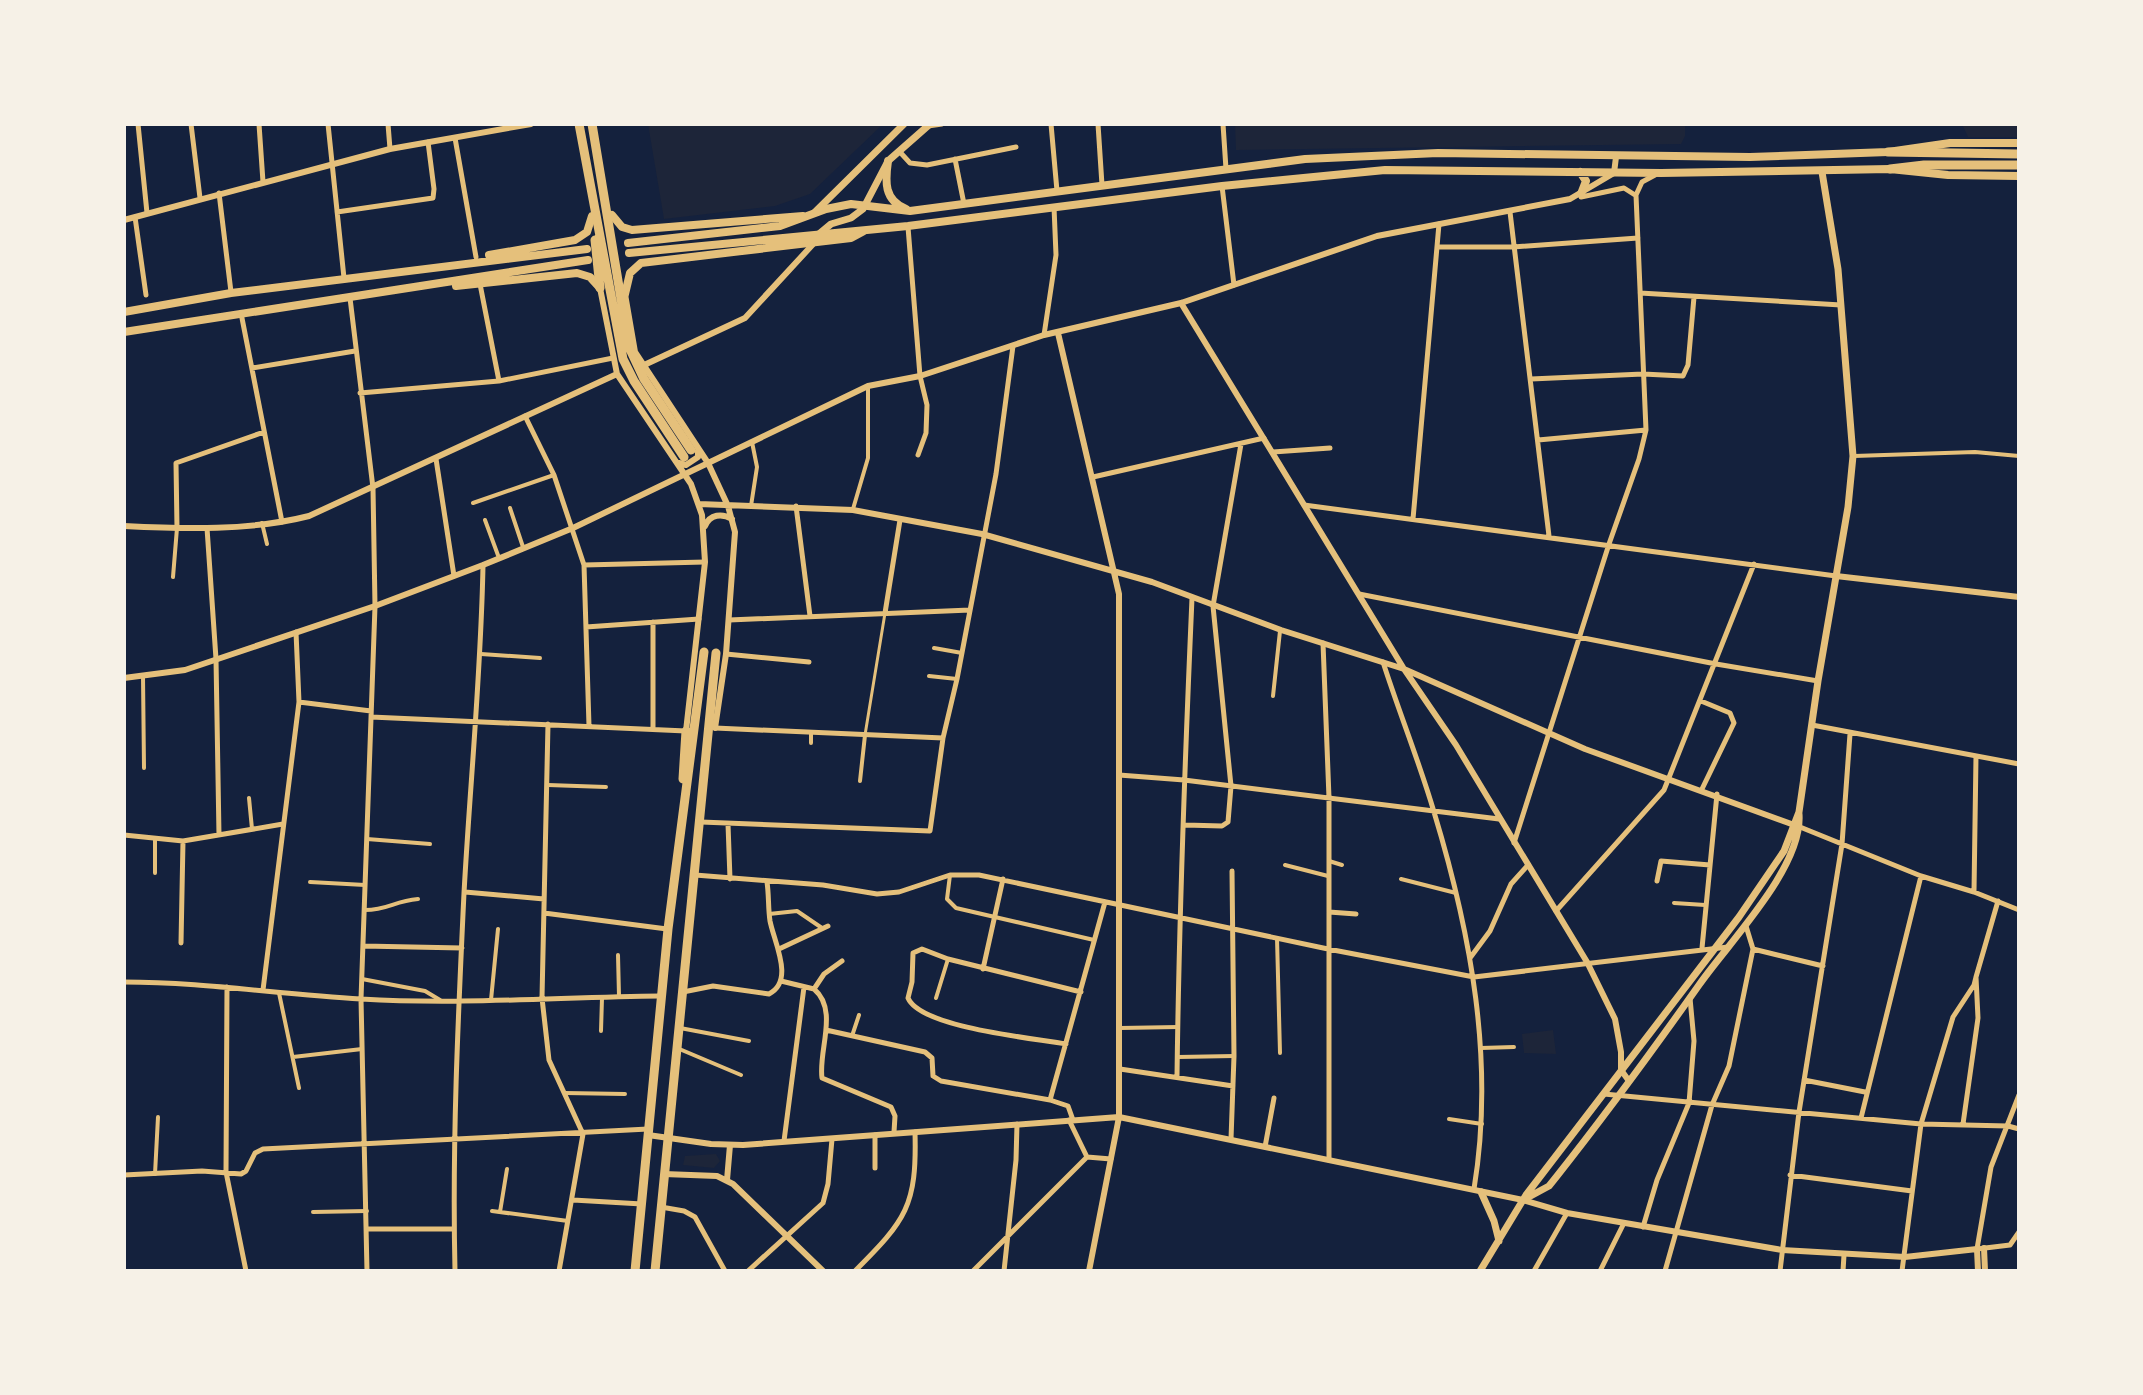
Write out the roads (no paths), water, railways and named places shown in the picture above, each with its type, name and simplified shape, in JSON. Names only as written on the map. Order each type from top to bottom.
[{"type":"highway","points":[[579,124],[623,359],[634,381],[687,454]]},
{"type":"highway","points":[[592,124],[629,347],[687,454]]},
{"type":"highway","points":[[592,124],[625,294]]},
{"type":"highway","points":[[1888,152],[2019,154]]},
{"type":"highway","points":[[1890,169],[1924,165],[2019,165]]},
{"type":"highway","points":[[588,177],[600,288]]},
{"type":"highway","points":[[635,1271],[668,929],[704,652]]},
{"type":"highway","points":[[655,1271],[693,875],[721,654]]},
{"type":"highway","points":[[700,822],[715,728]]},
{"type":"highway","points":[[682,814],[686,731]]},
{"type":"main road","points":[[612,215],[622,227],[632,230],[811,214],[904,124]]},
{"type":"main road","points":[[625,294],[630,273],[641,263],[817,237],[831,224],[858,214],[867,205],[888,161],[926,125]]},
{"type":"main road","points":[[628,243],[780,226],[838,206],[867,205],[910,211],[1305,159],[1388,154],[1750,157],[1888,152],[1950,143],[2019,143]]},
{"type":"main road","points":[[888,161],[886,178],[889,195],[895,203],[910,211]]},
{"type":"main road","points":[[629,253],[817,237],[851,238],[867,230],[1222,186],[1414,168],[1614,173],[1890,169],[1948,175],[2019,176]]},
{"type":"main road","points":[[1580,172],[1586,181],[1581,194]]},
{"type":"main road","points":[[1523,1200],[1549,1186],[1618,1096],[1746,926],[1792,849],[1848,507],[1853,456],[1842,305],[1822,172]]},
{"type":"main road","points":[[406,270],[421,264],[575,240],[587,232],[592,216]]},
{"type":"main road","points":[[124,312],[231,293],[587,249]]},
{"type":"main road","points":[[124,332],[588,260]]},
{"type":"main road","points":[[400,290],[577,273],[590,277],[600,288]]},
{"type":"main road","points":[[1480,1271],[1523,1200],[1739,917],[1784,851],[1797,826]]},
{"type":"main road","points":[[1478,1190],[1492,1215],[1499,1241]]},
{"type":"street","points":[[138,124],[147,213]]},
{"type":"street","points":[[191,124],[200,198]]},
{"type":"street","points":[[259,124],[263,182]]},
{"type":"street","points":[[328,124],[344,278]]},
{"type":"street","points":[[388,124],[390,149]]},
{"type":"street","points":[[124,220],[390,149],[531,124]]},
{"type":"street","points":[[926,125],[942,124]]},
{"type":"street","points":[[1051,124],[1057,191]]},
{"type":"street","points":[[1098,124],[1102,185]]},
{"type":"street","points":[[1223,124],[1226,169]]},
{"type":"street","points":[[455,138],[476,257]]},
{"type":"street","points":[[337,212],[433,198],[428,142]]},
{"type":"street","points":[[899,151],[906,160],[916,165],[1016,147]]},
{"type":"street","points":[[1570,199],[1614,173],[1616,157]]},
{"type":"street","points":[[955,159],[964,204]]},
{"type":"street","points":[[1514,844],[1646,430],[1636,195],[1642,182],[1661,173]]},
{"type":"street","points":[[1222,186],[1234,285]]},
{"type":"street","points":[[124,678],[173,673],[375,606],[483,565],[573,528],[868,386],[920,376],[1044,335],[1181,303],[1377,236],[1624,188],[1636,195]]},
{"type":"street","points":[[219,193],[231,293]]},
{"type":"street","points":[[1044,335],[1056,255],[1054,207]]},
{"type":"street","points":[[1510,212],[1549,537]]},
{"type":"street","points":[[135,217],[147,307]]},
{"type":"street","points":[[1413,519],[1439,223]]},
{"type":"street","points":[[908,226],[920,376],[927,405],[927,425],[918,455]]},
{"type":"street","points":[[642,366],[745,318],[817,237]]},
{"type":"street","points":[[1437,247],[1513,247],[1638,238]]},
{"type":"street","points":[[480,284],[499,381]]},
{"type":"street","points":[[600,288],[617,374],[687,454],[708,463],[732,519],[735,532],[729,620],[721,654],[715,728],[943,738]]},
{"type":"street","points":[[1640,293],[1842,305]]},
{"type":"street","points":[[299,702],[371,714],[477,723],[686,731],[705,562],[705,531],[699,504],[685,475],[687,454],[635,352],[625,294]]},
{"type":"street","points":[[1531,379],[1685,374],[1694,297]]},
{"type":"street","points":[[350,298],[373,488],[375,606],[361,999],[367,1271]]},
{"type":"street","points":[[1181,303],[1587,962],[1615,1019],[1621,1070],[1629,1081]]},
{"type":"street","points":[[241,312],[282,522]]},
{"type":"street","points":[[1058,333],[1119,594],[1119,1117],[1089,1271]]},
{"type":"street","points":[[700,822],[913,832],[928,832],[931,829],[943,738],[996,474],[1013,346]]},
{"type":"street","points":[[252,368],[355,351]]},
{"type":"street","points":[[360,393],[499,381],[613,358]]},
{"type":"street","points":[[124,526],[207,527],[282,522],[309,516],[617,374]]},
{"type":"street","points":[[853,510],[868,458],[868,386]]},
{"type":"street","points":[[525,416],[554,475],[584,565],[589,726]]},
{"type":"street","points":[[1538,440],[1646,430]]},
{"type":"street","points":[[173,577],[177,528],[176,463],[264,432]]},
{"type":"street","points":[[1093,477],[1264,438]]},
{"type":"street","points":[[751,506],[757,473],[752,442]]},
{"type":"street","points":[[1185,825],[1222,826],[1228,822],[1231,786],[1213,606],[1241,444]]},
{"type":"street","points":[[1273,452],[1330,448]]},
{"type":"street","points":[[1853,456],[1975,452],[2019,456]]},
{"type":"street","points":[[436,459],[454,576]]},
{"type":"street","points":[[473,503],[554,475]]},
{"type":"street","points":[[699,504],[853,510],[982,534],[1152,582],[1281,630],[1404,669],[1585,749],[1717,794],[1921,876],[2019,910]]},
{"type":"street","points":[[1304,505],[1836,576],[2019,597]]},
{"type":"street","points":[[796,506],[810,616]]},
{"type":"street","points":[[510,508],[523,548]]},
{"type":"street","points":[[705,531],[710,518],[723,515],[732,519]]},
{"type":"street","points":[[485,520],[499,558]]},
{"type":"street","points":[[885,613],[900,520]]},
{"type":"street","points":[[262,523],[267,544]]},
{"type":"street","points":[[207,527],[216,659],[219,835]]},
{"type":"street","points":[[584,565],[705,562]]},
{"type":"street","points":[[1556,911],[1660,796],[1754,564]]},
{"type":"street","points":[[455,1271],[454,1138],[465,892],[481,654],[483,565]]},
{"type":"street","points":[[1359,594],[1818,681]]},
{"type":"street","points":[[1177,1076],[1192,598]]},
{"type":"street","points":[[729,620],[970,610]]},
{"type":"street","points":[[586,627],[699,619]]},
{"type":"street","points":[[653,622],[653,728]]},
{"type":"street","points":[[1273,696],[1281,630]]},
{"type":"street","points":[[263,990],[299,702],[296,632]]},
{"type":"street","points":[[1323,642],[1329,798],[1329,1160]]},
{"type":"street","points":[[934,648],[962,653]]},
{"type":"street","points":[[481,654],[540,658]]},
{"type":"street","points":[[721,654],[809,662]]},
{"type":"street","points":[[1383,662],[1434,810],[1474,977],[1482,1124],[1478,1190]]},
{"type":"street","points":[[143,676],[144,768]]},
{"type":"street","points":[[929,676],[957,679]]},
{"type":"street","points":[[1273,689],[1281,690]]},
{"type":"street","points":[[1701,701],[1730,713],[1734,723],[1702,789]]},
{"type":"street","points":[[548,724],[542,998],[549,1060],[583,1134],[559,1271]]},
{"type":"street","points":[[1812,725],[2019,764]]},
{"type":"street","points":[[811,732],[811,743]]},
{"type":"street","points":[[1780,1271],[1799,1112],[1842,844],[1850,734]]},
{"type":"street","points":[[860,781],[865,735]]},
{"type":"street","points":[[1974,892],[1976,756]]},
{"type":"street","points":[[1119,775],[1184,780],[1499,819]]},
{"type":"street","points":[[548,785],[606,787]]},
{"type":"street","points":[[1702,948],[1717,794]]},
{"type":"street","points":[[249,798],[252,829]]},
{"type":"street","points":[[124,835],[183,841],[283,824]]},
{"type":"street","points":[[728,824],[730,879]]},
{"type":"street","points":[[155,838],[155,873]]},
{"type":"street","points":[[367,839],[430,844]]},
{"type":"street","points":[[181,943],[183,841]]},
{"type":"street","points":[[1328,860],[1342,865]]},
{"type":"street","points":[[1657,881],[1661,861],[1710,865]]},
{"type":"street","points":[[1285,865],[1328,876]]},
{"type":"street","points":[[1470,958],[1490,931],[1511,884],[1528,865]]},
{"type":"street","points":[[1231,1139],[1234,1056],[1232,871]]},
{"type":"street","points":[[693,875],[823,885],[877,894],[909,889],[950,875],[969,874],[1474,977],[1729,947]]},
{"type":"street","points":[[950,875],[947,899],[950,904],[1094,940]]},
{"type":"street","points":[[1861,1118],[1921,876]]},
{"type":"street","points":[[983,969],[1003,879]]},
{"type":"street","points":[[1401,879],[1456,893]]},
{"type":"street","points":[[310,882],[365,885]]},
{"type":"street","points":[[682,993],[713,986],[769,994],[774,992],[781,981],[779,949],[769,914],[767,882]]},
{"type":"street","points":[[465,892],[544,899]]},
{"type":"street","points":[[365,910],[384,910],[398,901],[418,899]]},
{"type":"street","points":[[1902,1271],[1921,1124],[1953,1017],[1974,985],[1998,901]]},
{"type":"street","points":[[1050,1100],[1105,902]]},
{"type":"street","points":[[1674,903],[1705,905]]},
{"type":"street","points":[[769,914],[797,911],[825,927]]},
{"type":"street","points":[[1329,912],[1356,914]]},
{"type":"street","points":[[544,913],[668,929]]},
{"type":"street","points":[[1665,1271],[1712,1105],[1729,1066],[1753,949],[1746,926]]},
{"type":"street","points":[[779,949],[825,927]]},
{"type":"street","points":[[491,1000],[498,929]]},
{"type":"street","points":[[1277,938],[1280,1053]]},
{"type":"street","points":[[363,946],[462,948]]},
{"type":"street","points":[[1066,1044],[972,1029],[938,1019],[913,1007],[908,998],[912,958],[918,949],[928,951],[983,969],[1081,992]]},
{"type":"street","points":[[1753,949],[1823,966]]},
{"type":"street","points":[[618,955],[619,996]]},
{"type":"street","points":[[936,998],[948,959]]},
{"type":"street","points":[[814,989],[824,974],[842,961]]},
{"type":"street","points":[[1963,1124],[1978,1018],[1976,977]]},
{"type":"street","points":[[362,979],[425,991],[440,1000]]},
{"type":"street","points":[[781,981],[819,992],[826,1030],[822,1078],[891,1107],[895,1116],[894,1132]]},
{"type":"street","points":[[124,982],[176,982],[361,999],[661,996]]},
{"type":"street","points":[[227,987],[226,1172],[246,1271]]},
{"type":"street","points":[[784,1141],[804,987]]},
{"type":"street","points":[[279,992],[299,1088]]},
{"type":"street","points":[[601,1031],[602,996]]},
{"type":"street","points":[[1643,1227],[1657,1180],[1689,1103],[1694,1041],[1690,998]]},
{"type":"street","points":[[852,1036],[859,1015]]},
{"type":"street","points":[[1119,1028],[1178,1027]]},
{"type":"street","points":[[679,1028],[749,1041]]},
{"type":"street","points":[[826,1030],[925,1052],[932,1058],[933,1076],[941,1081],[1050,1100],[1068,1106],[1087,1157]]},
{"type":"street","points":[[1480,1048],[1514,1047]]},
{"type":"street","points":[[677,1048],[741,1075]]},
{"type":"street","points":[[293,1057],[363,1049]]},
{"type":"street","points":[[1178,1057],[1234,1056]]},
{"type":"street","points":[[1120,1069],[1233,1086]]},
{"type":"street","points":[[1804,1080],[1865,1092]]},
{"type":"street","points":[[565,1093],[625,1094]]},
{"type":"street","points":[[1604,1094],[1921,1124],[2008,1126],[2019,1129]]},
{"type":"street","points":[[1978,1271],[1991,1167],[2019,1095]]},
{"type":"street","points":[[1265,1147],[1274,1098]]},
{"type":"street","points":[[155,1174],[158,1117]]},
{"type":"street","points":[[124,1175],[246,1171],[255,1153],[263,1149],[454,1138],[648,1132],[730,1145],[1119,1117],[1478,1190],[1567,1213],[1782,1250],[1905,1257],[2010,1245],[2019,1232]]},
{"type":"street","points":[[1449,1119],[1482,1124]]},
{"type":"street","points":[[1004,1271],[1017,1124]]},
{"type":"street","points":[[855,1271],[898,1226],[906,1211],[913,1186],[915,1131]]},
{"type":"street","points":[[875,1135],[875,1168]]},
{"type":"street","points":[[748,1271],[826,1198],[832,1139]]},
{"type":"street","points":[[727,1180],[730,1145]]},
{"type":"street","points":[[973,1271],[1087,1157],[1112,1159]]},
{"type":"street","points":[[500,1212],[507,1169]]},
{"type":"street","points":[[664,1174],[705,1175],[727,1180],[823,1271]]},
{"type":"street","points":[[1790,1175],[1912,1191]]},
{"type":"street","points":[[573,1200],[642,1204]]},
{"type":"street","points":[[661,1207],[684,1211],[695,1217],[725,1271]]},
{"type":"street","points":[[313,1212],[367,1211]]},
{"type":"street","points":[[492,1211],[568,1221]]},
{"type":"street","points":[[1534,1271],[1567,1213]]},
{"type":"street","points":[[1600,1271],[1624,1223]]},
{"type":"street","points":[[367,1229],[454,1229]]},
{"type":"street","points":[[1981,1249],[1985,1271]]},
{"type":"street","points":[[1843,1271],[1844,1255]]},
{"type":"lane","points":[[865,735],[885,613]]}]
